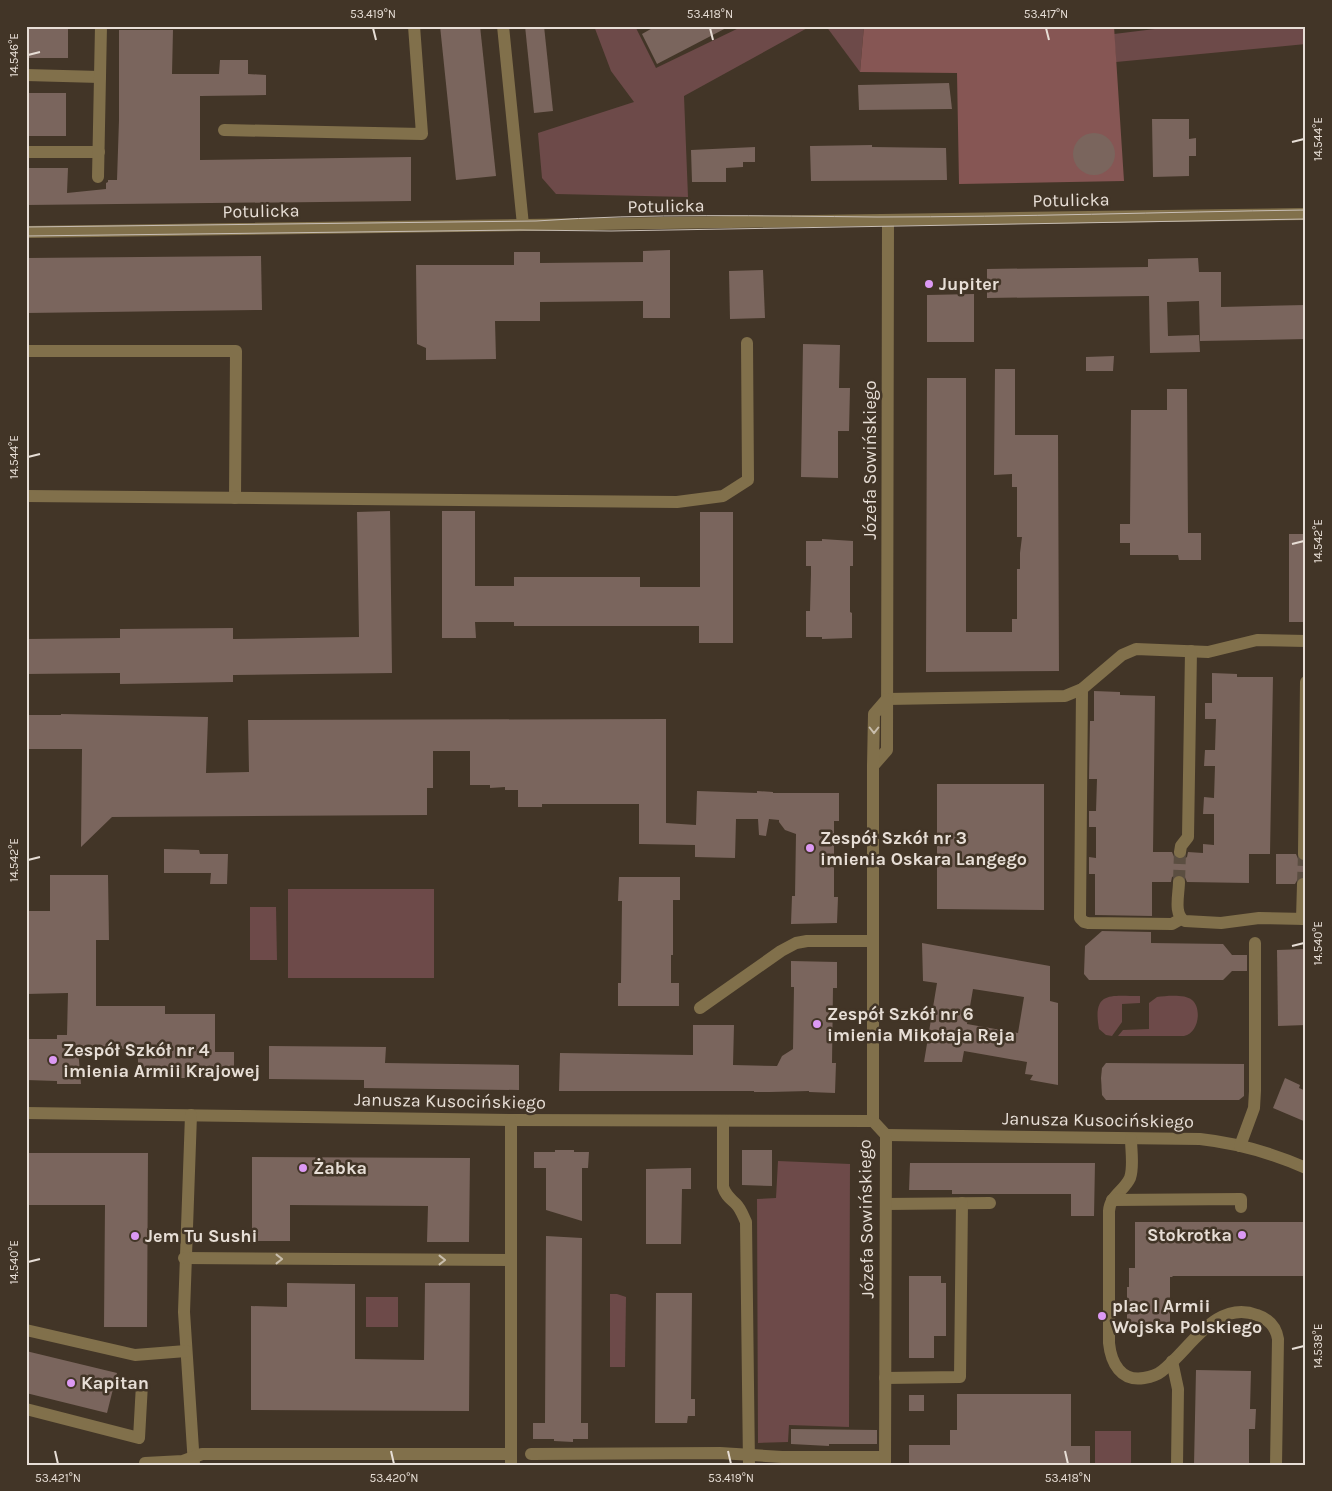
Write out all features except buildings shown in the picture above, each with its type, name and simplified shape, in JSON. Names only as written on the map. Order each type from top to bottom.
[{"type":"street","points":[[98,177],[101,26]]},
{"type":"street","points":[[224,130],[422,134],[414,26]]},
{"type":"street","points":[[502,26],[523,225]]},
{"type":"street","points":[[26,76],[100,77]]},
{"type":"street","points":[[26,152],[99,152]]},
{"type":"street","name":"Potulicka","points":[[26,232],[1306,214]]},
{"type":"street","name":"Józefa Sowińskiego","points":[[885,1461],[886,1135],[873,1122],[873,766],[874,714],[887,699],[888,221]]},
{"type":"street","points":[[26,496],[677,502],[723,496],[748,480],[747,343]]},
{"type":"street","points":[[26,351],[236,351],[235,498]]},
{"type":"street","points":[[887,699],[1055,697],[1073,694],[1082,689],[1122,655],[1136,649],[1215,651],[1257,640],[1306,640]]},
{"type":"street","points":[[1180,852],[1188,837],[1191,651]]},
{"type":"street","points":[[1304,854],[1306,682]]},
{"type":"street","points":[[1082,689],[1080,742],[1080,918],[1084,922],[1172,924],[1181,920],[1222,923],[1259,918],[1304,919],[1303,884]]},
{"type":"street","points":[[1179,882],[1178,913],[1181,920]]},
{"type":"street","points":[[700,1008],[781,950],[796,943],[873,941]]},
{"type":"street","points":[[1240,1146],[1254,1108],[1255,943]]},
{"type":"street","name":"Janusza Kusocińskiego","points":[[26,1113],[511,1120],[873,1122]]},
{"type":"street","points":[[191,1115],[184,1258],[184,1312],[194,1461]]},
{"type":"street","points":[[145,1464],[194,1461],[202,1454],[511,1460],[511,1120]]},
{"type":"street","points":[[723,1121],[722,1188],[726,1197],[735,1202],[746,1222],[749,1460]]},
{"type":"street","name":"Janusza Kusocińskiego","points":[[886,1135],[1200,1139],[1240,1146],[1283,1158],[1306,1168]]},
{"type":"street","points":[[1131,1139],[1130,1178],[1112,1200],[1109,1210],[1109,1343],[1111,1356],[1116,1367],[1130,1378],[1147,1378],[1161,1372],[1216,1320],[1227,1314],[1240,1312],[1264,1317],[1277,1332],[1278,1339],[1276,1465]]},
{"type":"street","points":[[1112,1200],[1241,1199],[1241,1208]]},
{"type":"street","points":[[885,1378],[960,1377],[962,1203]]},
{"type":"street","points":[[886,1204],[990,1203]]},
{"type":"street","points":[[184,1258],[511,1260]]},
{"type":"street","points":[[26,1330],[136,1355],[186,1351]]},
{"type":"street","points":[[1172,1361],[1178,1389],[1177,1465]]},
{"type":"street","points":[[26,1409],[139,1438],[142,1384]]},
{"type":"street","points":[[531,1454],[720,1454],[749,1460],[885,1461]]},
{"type":"shaded area","points":[[594,26],[635,26],[656,68],[743,26],[811,26],[684,96],[688,197],[556,194],[542,178],[538,133],[634,102],[611,71]]},
{"type":"shaded area","points":[[826,26],[864,26],[860,72]]},
{"type":"shaded area","points":[[864,26],[1114,26],[1124,181],[959,184],[957,73],[860,72]]},
{"type":"shaded area","points":[[1179,26],[1306,26],[1306,44],[1116,62],[1114,34]]},
{"type":"shaded area","points":[[288,889],[434,889],[434,978],[288,978]]},
{"type":"shaded area","points":[[250,907],[276,907],[277,960],[250,960]]},
{"type":"shaded area","points":[[1112,996],[1140,996],[1140,1003],[1122,1004],[1122,1022],[1112,1036],[1106,1035],[1099,1029],[1098,1007],[1101,1001]]},
{"type":"shaded area","points":[[1180,996],[1192,1000],[1198,1014],[1193,1030],[1184,1036],[1118,1036],[1123,1030],[1149,1029],[1149,1003],[1157,997]]},
{"type":"shaded area","points":[[778,1161],[850,1164],[849,1427],[789,1425],[788,1442],[758,1443],[757,1199],[776,1198]]},
{"type":"shaded area","points":[[610,1294],[626,1297],[625,1367],[610,1367]]},
{"type":"shaded area","points":[[366,1297],[398,1297],[398,1327],[366,1327]]},
{"type":"shaded area","points":[[1095,1431],[1131,1431],[1131,1465],[1095,1465]]},
{"type":"tunnel","points":[[1179,882],[1180,852]]},
{"type":"tunnel","points":[[1303,884],[1304,854]]},
{"type":"tram line","points":[[26,227],[536,221],[663,216],[931,217],[1306,210]]},
{"type":"tram line","points":[[26,236],[520,230],[611,231],[1306,219]]},
{"type":"place","name":"Jupiter","points":[[929,284]]},
{"type":"place","name":"Zespół Szkół nr 3 imienia Oskara Langego","points":[[810,848]]},
{"type":"place","name":"Zespół Szkół nr 6 imienia Mikołaja Reja","points":[[817,1024]]},
{"type":"place","name":"Zespół Szkół nr 4 imienia Armii Krajowej","points":[[53,1060]]},
{"type":"place","name":"Żabka","points":[[303,1168]]},
{"type":"place","name":"Stokrotka","points":[[1242,1235]]},
{"type":"place","name":"Jem Tu Sushi","points":[[135,1236]]},
{"type":"place","name":"plac I Armii Wojska Polskiego","points":[[1102,1316]]},
{"type":"place","name":"Kapitan","points":[[71,1383]]}]
